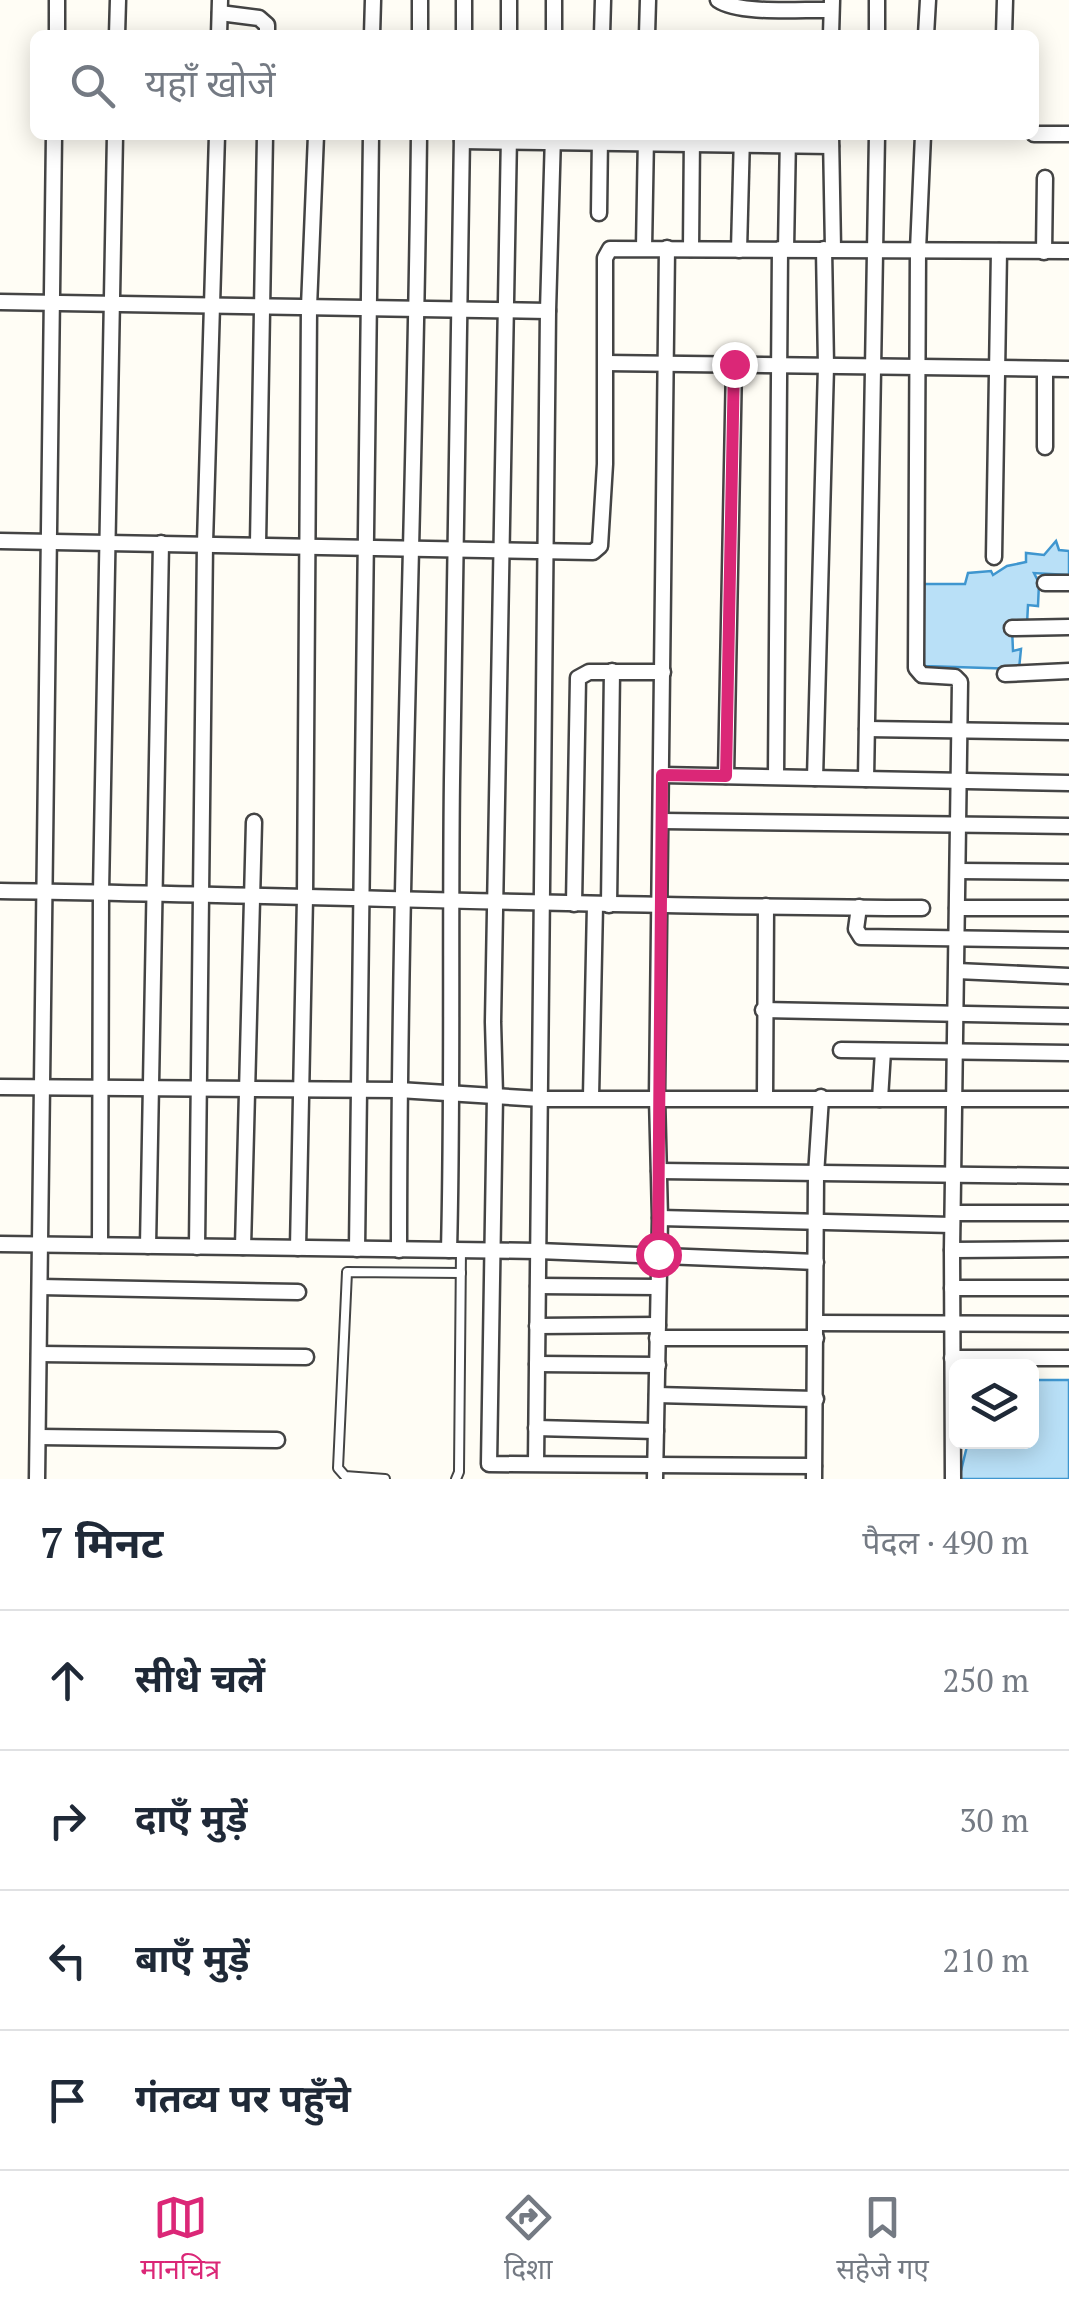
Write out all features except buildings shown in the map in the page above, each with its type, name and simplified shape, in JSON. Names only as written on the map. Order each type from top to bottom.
[{"type":"street","points":[[56,30],[57,0]]},
{"type":"street","points":[[117,30],[118,0]]},
{"type":"street","points":[[372,0],[372,30]]},
{"type":"street","points":[[420,0],[420,30]]},
{"type":"street","points":[[464,0],[464,30]]},
{"type":"street","points":[[509,30],[510,0]]},
{"type":"street","points":[[554,0],[554,30]]},
{"type":"street","points":[[602,0],[602,30]]},
{"type":"street","points":[[647,30],[648,0]]},
{"type":"street","points":[[718,0],[740,6],[832,5],[831,30]]},
{"type":"street","points":[[877,0],[877,30]]},
{"type":"street","points":[[926,30],[928,0]]},
{"type":"street","points":[[1004,30],[1005,0]]},
{"type":"street","points":[[220,6],[260,18],[267,24],[266,30]]},
{"type":"street","points":[[1039,134],[1069,134]]},
{"type":"street","points":[[37,1479],[54,140]]},
{"type":"street","points":[[100,1245],[98,1088],[115,140]]},
{"type":"street","points":[[198,1246],[205,544],[216,140]]},
{"type":"street","points":[[258,544],[265,140]]},
{"type":"street","points":[[298,1248],[309,307],[316,140]]},
{"type":"street","points":[[357,1249],[371,140]]},
{"type":"street","points":[[399,1250],[419,140]]},
{"type":"street","points":[[455,1250],[450,900],[462,140]]},
{"type":"street","points":[[508,140],[490,1464],[536,1462],[655,1473],[814,1472],[816,1176],[822,1096]]},
{"type":"street","points":[[536,1462],[548,311],[554,140]]},
{"type":"street","points":[[599,214],[600,140]]},
{"type":"street","points":[[644,248],[646,140]]},
{"type":"street","points":[[691,249],[692,140],[831,140],[815,778]]},
{"type":"street","points":[[740,250],[742,140]]},
{"type":"street","points":[[776,776],[779,365],[788,140]]},
{"type":"street","points":[[866,779],[876,140]]},
{"type":"street","points":[[922,140],[916,668],[922,675],[959,679],[953,1479]]},
{"type":"street","points":[[1044,252],[1045,178]]},
{"type":"street","points":[[0,540],[593,552],[600,546],[607,253],[613,248],[1069,251]]},
{"type":"street","points":[[655,1473],[667,248]]},
{"type":"street","points":[[994,557],[999,251]]},
{"type":"street","points":[[0,302],[548,311]]},
{"type":"street","points":[[606,363],[1069,369]]},
{"type":"street","points":[[726,776],[734,364]]},
{"type":"street","points":[[1045,369],[1045,447]]},
{"type":"street","points":[[148,1246],[161,544]]},
{"type":"street","points":[[1045,583],[1069,584]]},
{"type":"street","points":[[1012,628],[1069,627]]},
{"type":"street","points":[[591,1097],[612,671]]},
{"type":"street","points":[[1005,674],[1069,671]]},
{"type":"street","points":[[574,904],[578,678],[589,672],[663,672]]},
{"type":"street","points":[[867,729],[1069,732]]},
{"type":"street","points":[[662,775],[1069,782]]},
{"type":"street","points":[[662,821],[1069,826]]},
{"type":"street","points":[[243,1247],[254,822]]},
{"type":"street","points":[[958,872],[1069,872]]},
{"type":"street","points":[[0,891],[922,908]]},
{"type":"street","points":[[765,1098],[766,906]]},
{"type":"street","points":[[859,908],[856,929],[861,937],[1069,940]]},
{"type":"street","points":[[957,908],[1069,908]]},
{"type":"street","points":[[957,971],[1069,976]]},
{"type":"street","points":[[764,1010],[1069,1016]]},
{"type":"street","points":[[842,1050],[1069,1053]]},
{"type":"street","points":[[880,1099],[883,1051]]},
{"type":"street","points":[[0,1087],[399,1090],[540,1099],[1069,1099]]},
{"type":"street","points":[[659,1171],[816,1176],[1069,1176]]},
{"type":"street","points":[[660,1218],[816,1223],[1069,1214]]},
{"type":"street","points":[[0,1244],[658,1254],[816,1262]]},
{"type":"street","points":[[952,1250],[1069,1249]]},
{"type":"street","points":[[538,1286],[658,1287]]},
{"type":"street","points":[[40,1288],[298,1292]]},
{"type":"street","points":[[952,1288],[1069,1288]]},
{"type":"street","points":[[538,1326],[658,1332],[816,1330],[952,1322],[1069,1324]]},
{"type":"street","points":[[39,1354],[306,1357]]},
{"type":"street","points":[[952,1358],[1069,1358]]},
{"type":"street","points":[[537,1364],[658,1364]]},
{"type":"street","points":[[657,1394],[816,1399]]},
{"type":"street","points":[[536,1428],[656,1431]]},
{"type":"street","points":[[39,1437],[277,1440]]},
{"type":"lane","points":[[455,1250],[461,1273],[456,1479]]},
{"type":"lane","points":[[385,1479],[345,1476],[338,1468],[347,1272],[461,1273]]},
{"type":"water","points":[[1056,541],[1059,550],[1069,551],[1069,575],[1034,573],[1039,583],[1038,606],[1028,605],[1027,624],[1012,628],[1013,651],[1021,649],[1019,669],[924,666],[923,584],[965,584],[968,573],[991,571],[993,575],[1007,566],[1026,562],[1026,553],[1044,555]]},
{"type":"water","points":[[1039,1380],[1069,1380],[1069,1479],[959,1479],[966,1449],[1039,1449]]},
{"type":"route","points":[[658,1254],[662,775],[726,776],[734,364]]}]
